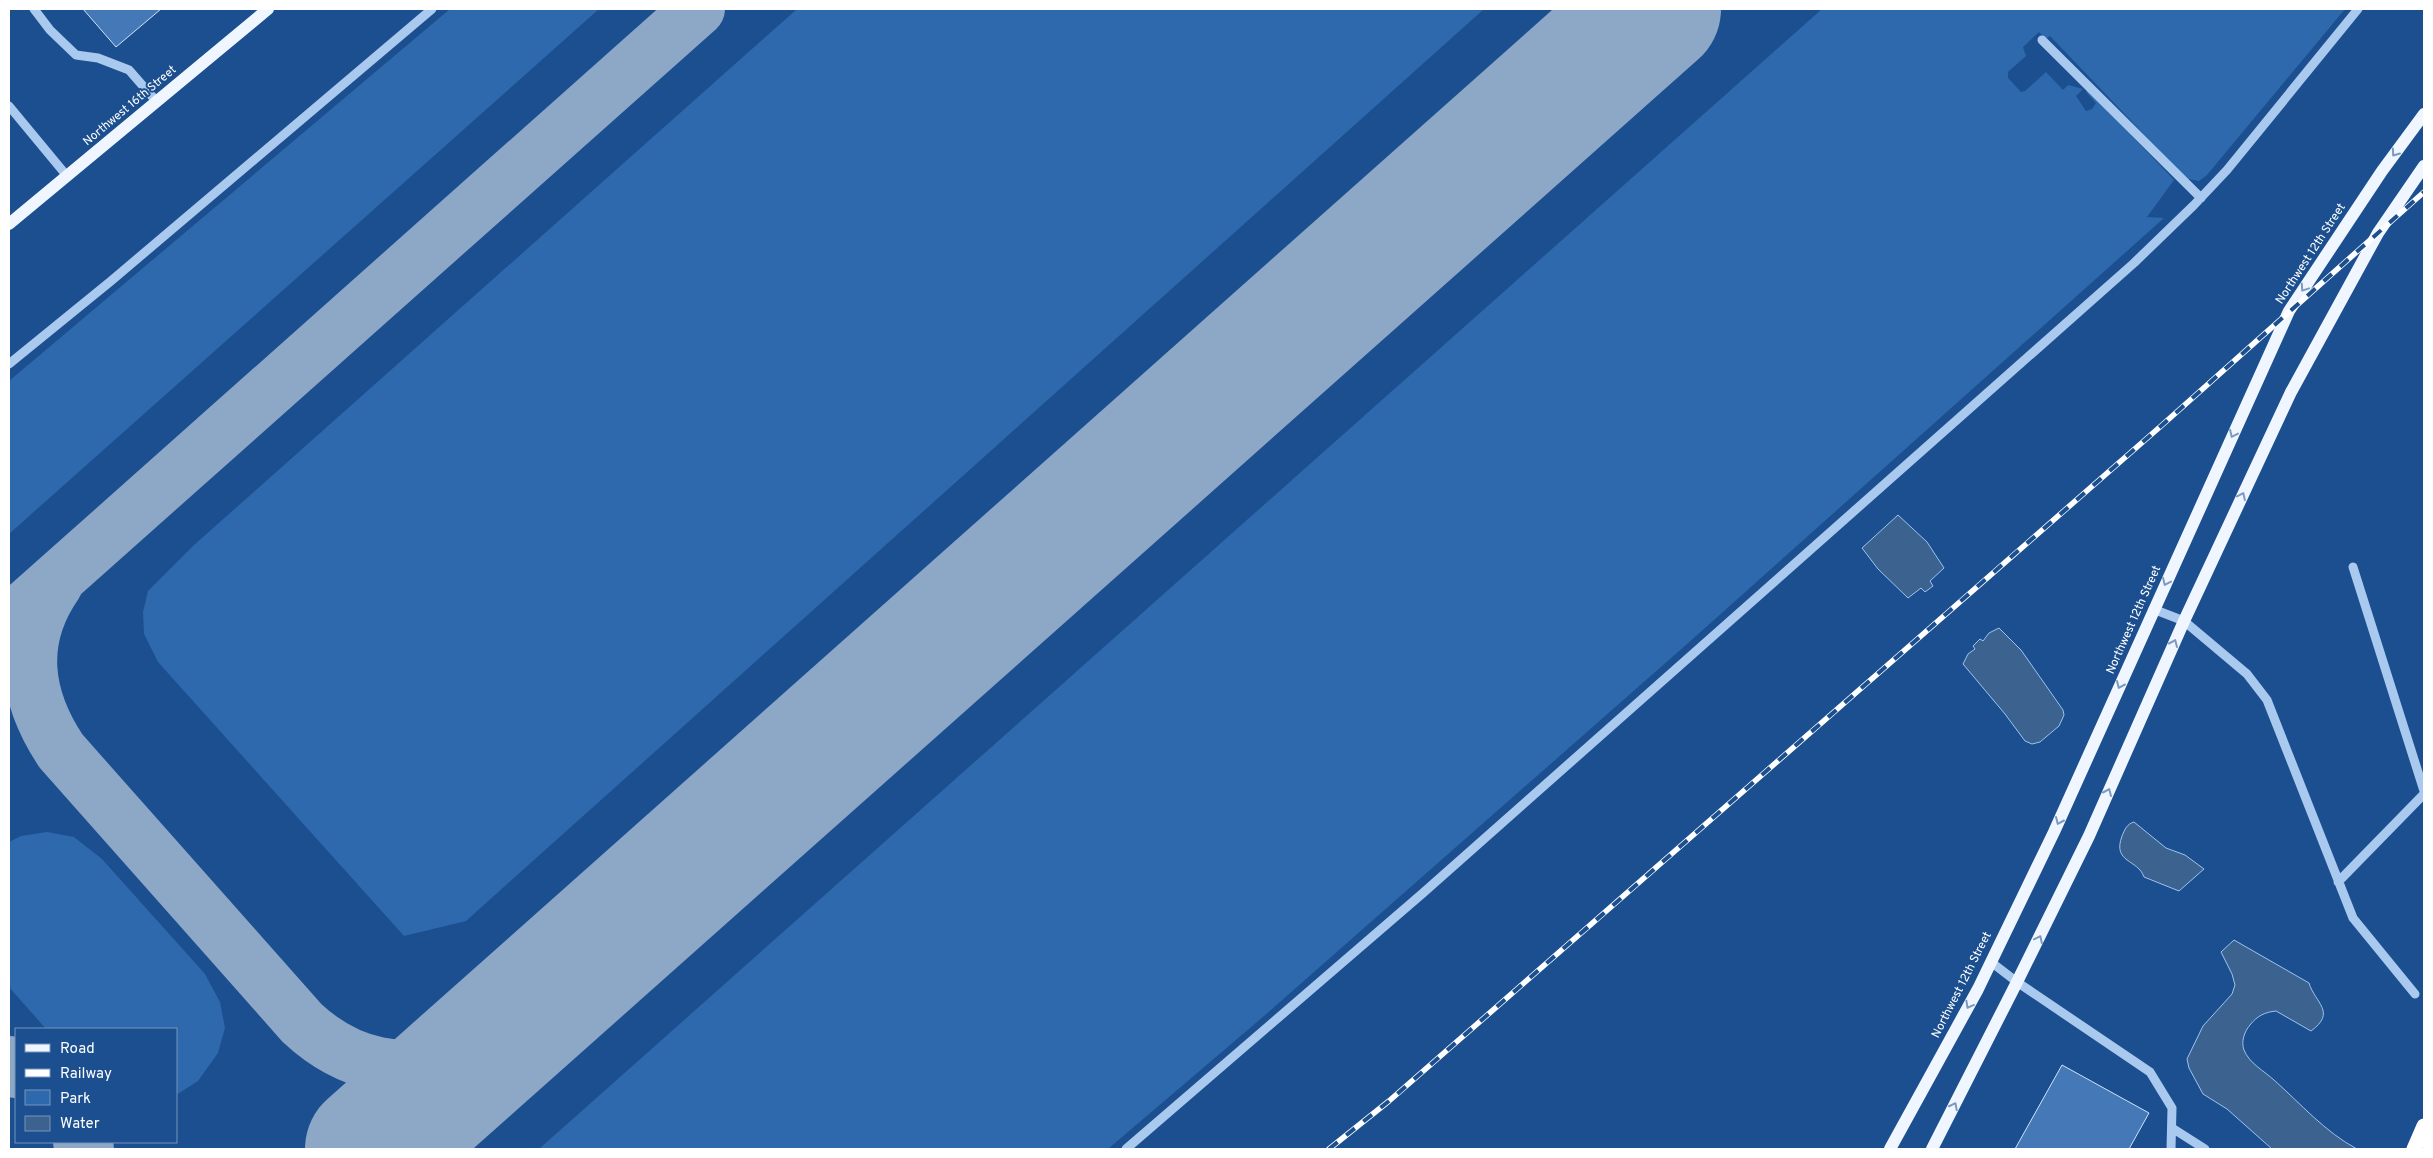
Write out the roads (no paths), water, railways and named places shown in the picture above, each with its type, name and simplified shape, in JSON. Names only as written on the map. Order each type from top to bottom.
[{"type":"highway","points":[[2414,1149],[2424,1126]]},
{"type":"main road","name":"Northwest 16th Street","points":[[9,224],[268,9]]},
{"type":"main road","name":"Northwest 12th Street","points":[[1890,1149],[1991,962],[2054,832],[2289,311],[2382,171],[2424,114]]},
{"type":"main road","points":[[1932,1149],[2017,982],[2088,836],[2184,621],[2291,392],[2374,241],[2424,166]]},
{"type":"street","points":[[34,9],[50,30],[76,55],[98,58],[129,70],[157,102]]},
{"type":"street","points":[[9,364],[111,281],[432,9]]},
{"type":"street","points":[[1126,1149],[1430,887],[2134,263],[2201,198],[2240,155],[2358,9]]},
{"type":"street","points":[[2042,40],[2201,198]]},
{"type":"street","points":[[9,106],[67,176]]},
{"type":"street","points":[[2338,882],[2424,793],[2353,567]]},
{"type":"street","points":[[2154,609],[2184,621],[2247,674],[2267,700],[2353,918],[2415,994]]},
{"type":"street","points":[[1991,962],[2017,982],[2150,1072],[2172,1108],[2171,1149]]},
{"type":"street","points":[[2172,1128],[2205,1149]]},
{"type":"water","points":[[1898,515],[1927,542],[1944,568],[1930,581],[1933,586],[1925,592],[1921,588],[1908,598],[1878,569],[1862,548]]},
{"type":"water","points":[[1999,628],[2021,650],[2063,710],[2064,715],[2059,726],[2040,742],[2032,744],[2025,741],[1963,664],[1968,654],[1975,649],[1973,646],[1980,639],[1983,641],[1989,633]]},
{"type":"water","points":[[2134,822],[2166,848],[2185,855],[2204,869],[2179,891],[2144,877],[2141,871],[2127,860],[2120,851],[2124,831],[2128,825]]},
{"type":"water","points":[[2234,940],[2309,983],[2322,1007],[2323,1013],[2319,1024],[2311,1031],[2276,1011],[2262,1015],[2255,1019],[2245,1034],[2243,1044],[2246,1055],[2324,1126],[2357,1149],[2272,1149],[2227,1109],[2203,1094],[2189,1068],[2187,1059],[2203,1026],[2232,994],[2235,985],[2232,974],[2221,952]]},
{"type":"railway","points":[[1329,1149],[1389,1101],[2161,426],[2424,192]]}]
